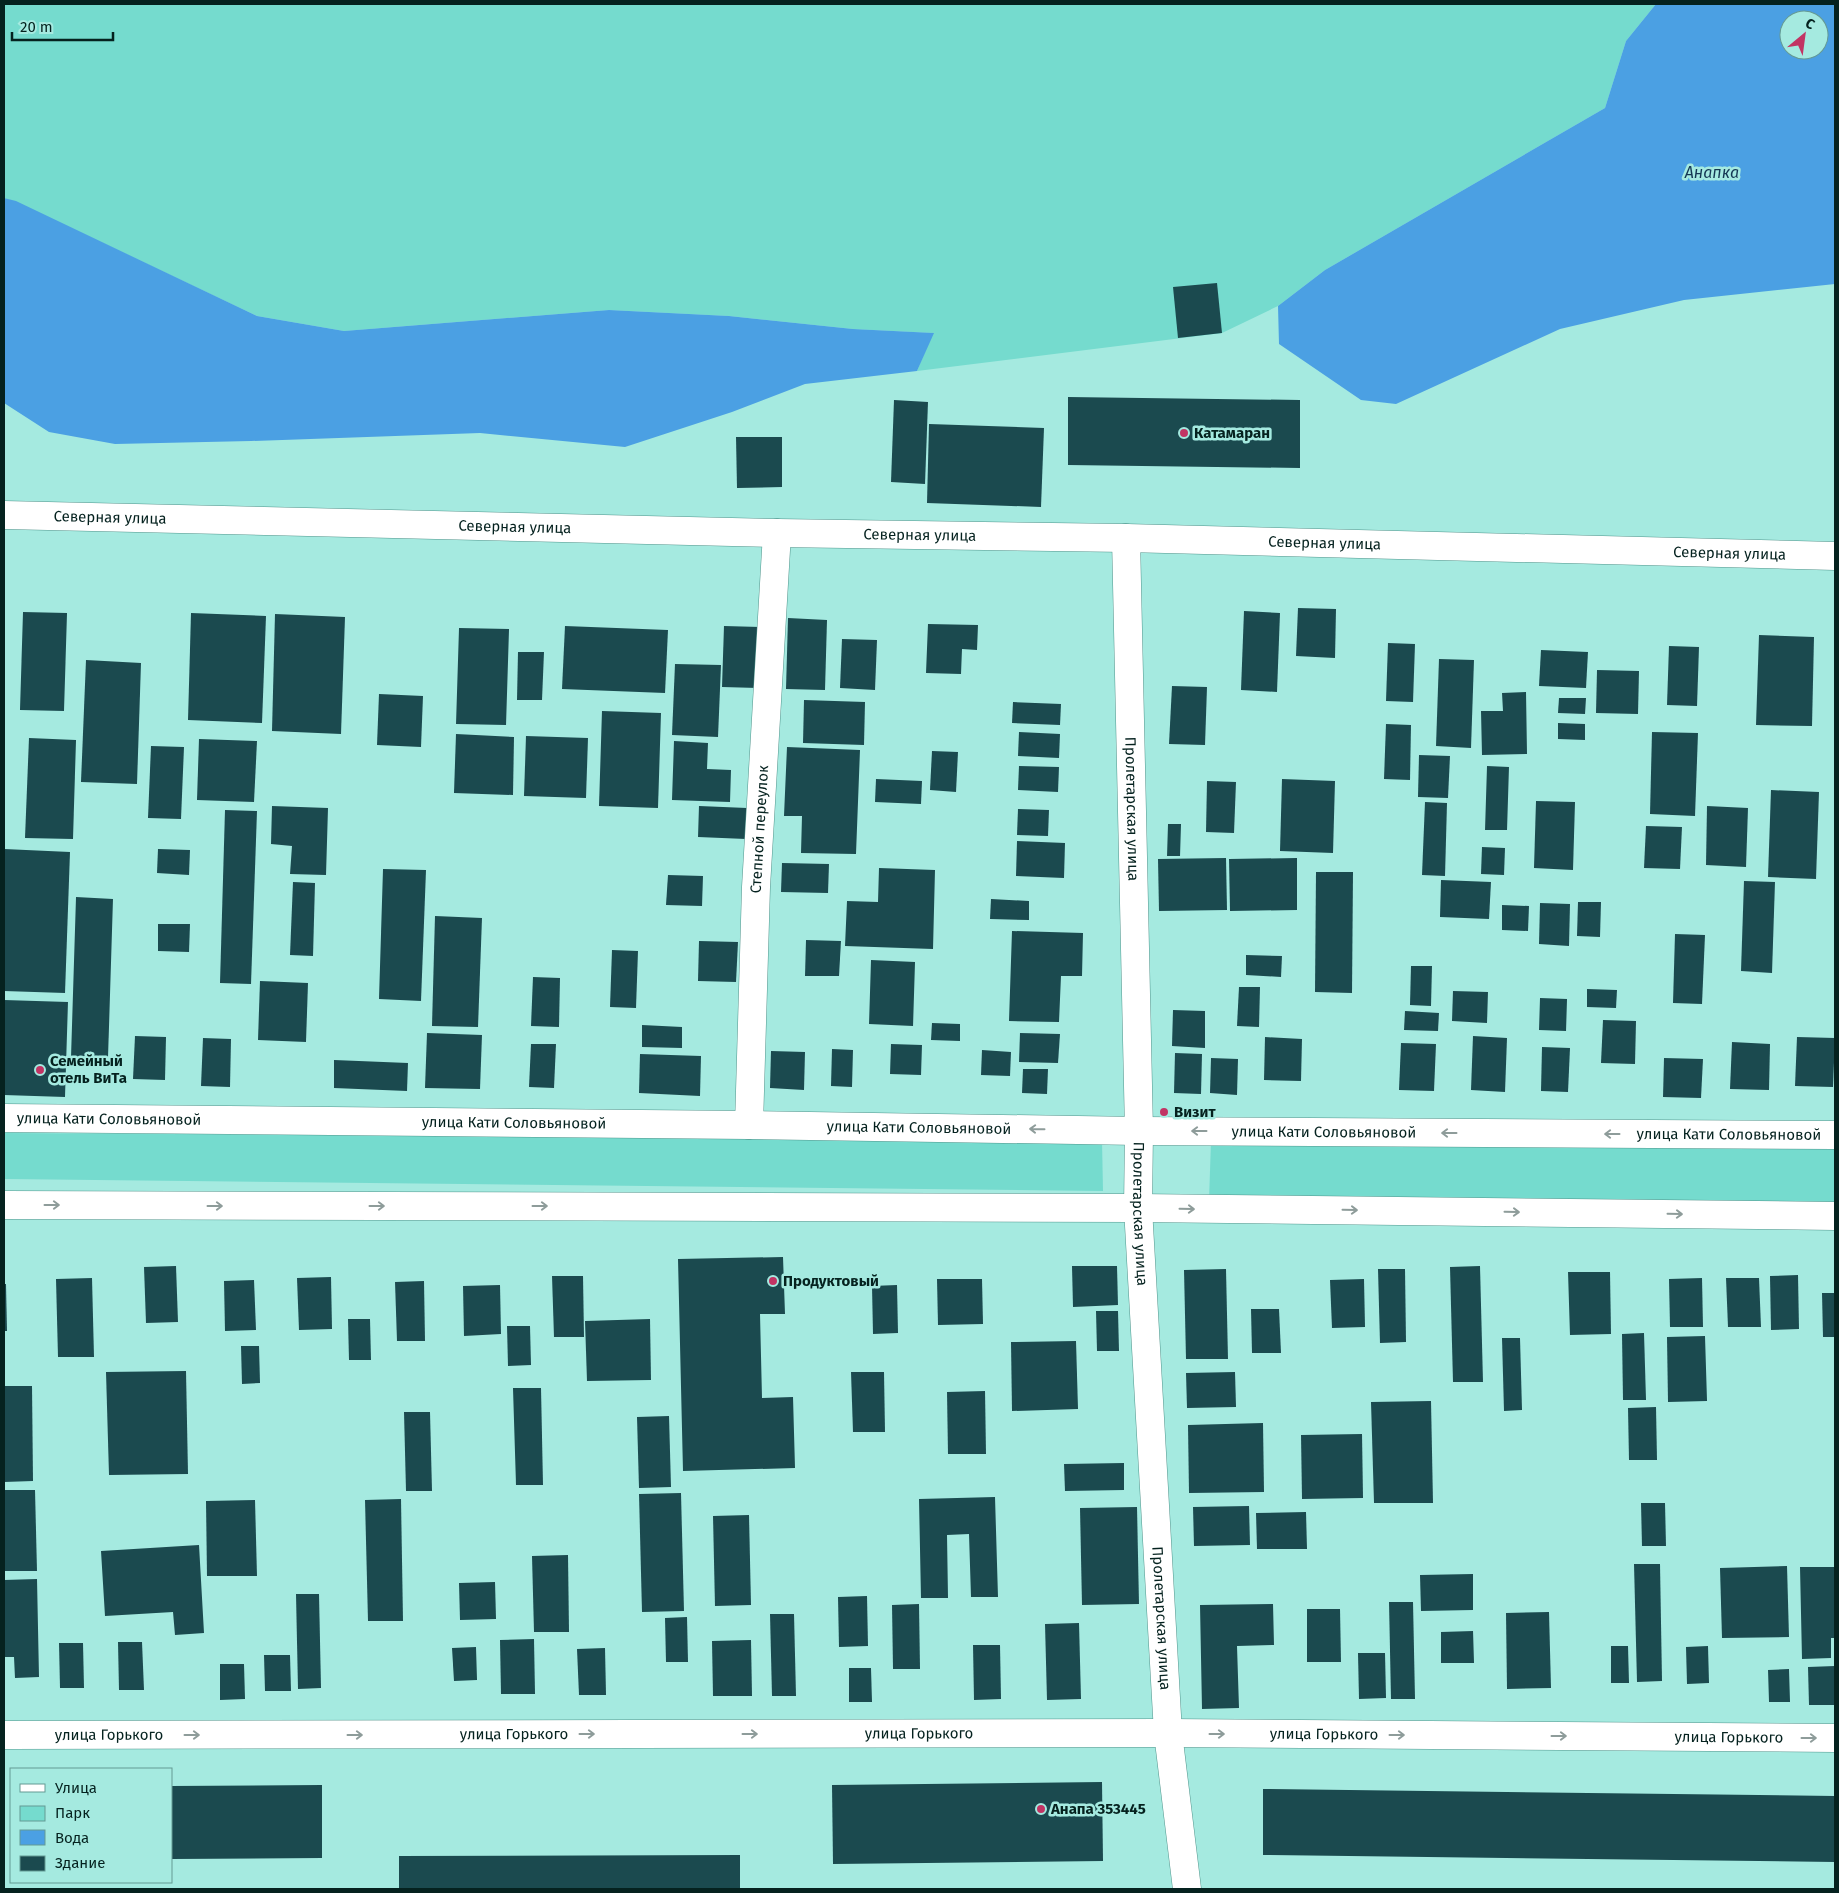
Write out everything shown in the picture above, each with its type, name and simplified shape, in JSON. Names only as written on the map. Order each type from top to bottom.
[{"type":"street","name":"Северная улица","points":[[4,515],[777,533],[1126,538],[1835,556]]},
{"type":"street","name":"Степной переулок","points":[[749,1125],[756,887],[777,533]]},
{"type":"street","name":"Пролетарская улица","points":[[1126,538],[1139,1131],[1138,1208],[1168,1733],[1187,1889]]},
{"type":"street","name":"улица Кати Соловьяновой","points":[[4,1118],[749,1125],[1139,1131],[1835,1135]]},
{"type":"street","points":[[4,1205],[1138,1208],[1835,1216]]},
{"type":"street","name":"улица Горького","points":[[4,1735],[1168,1733],[1835,1738]]},
{"type":"green space","points":[[4,4],[1656,4],[1626,41],[1605,108],[1325,270],[1278,306],[1222,333],[917,371],[933,333],[853,329],[729,316],[609,310],[344,331],[257,316],[4,198]]},
{"type":"green space","points":[[4,1133],[1102,1140],[1103,1191],[4,1179]]},
{"type":"green space","points":[[1211,1141],[1835,1144],[1835,1206],[1209,1201]]},
{"type":"water","name":"Анапка","points":[[1656,4],[1835,4],[1835,284],[1684,300],[1560,329],[1396,404],[1361,400],[1279,344],[1278,306],[1325,270],[1605,108],[1626,41]]},
{"type":"water","points":[[4,198],[16,201],[257,316],[344,331],[609,310],[729,316],[853,329],[934,333],[917,371],[805,384],[732,412],[625,447],[480,433],[115,444],[49,432],[4,403]]},
{"type":"building","points":[[1217,283],[1222,333],[1178,338],[1173,287]]},
{"type":"building","name":"Катамаран","points":[[1068,397],[1300,400],[1300,468],[1068,465]]},
{"type":"building","points":[[894,400],[928,402],[925,484],[891,482]]},
{"type":"building","points":[[929,424],[1044,428],[1041,507],[927,503]]},
{"type":"building","points":[[736,437],[782,437],[782,487],[737,488]]},
{"type":"building","points":[[1298,608],[1336,609],[1335,658],[1296,656]]},
{"type":"building","points":[[1244,611],[1280,613],[1277,692],[1241,690]]},
{"type":"building","points":[[23,612],[67,613],[64,711],[20,710]]},
{"type":"building","points":[[191,613],[266,616],[262,723],[188,720]]},
{"type":"building","points":[[275,614],[345,617],[341,734],[272,731]]},
{"type":"building","points":[[788,618],[827,620],[825,690],[786,689]]},
{"type":"building","points":[[928,624],[978,625],[977,650],[962,649],[961,674],[926,673]]},
{"type":"building","points":[[565,626],[668,630],[665,693],[562,689]]},
{"type":"building","points":[[724,626],[760,627],[758,688],[722,687]]},
{"type":"building","points":[[459,628],[509,629],[506,725],[456,724]]},
{"type":"building","points":[[1759,635],[1814,637],[1812,726],[1756,725]]},
{"type":"building","points":[[842,639],[877,640],[875,690],[840,688]]},
{"type":"building","points":[[1388,643],[1415,644],[1413,702],[1386,701]]},
{"type":"building","points":[[1669,646],[1699,647],[1697,706],[1667,705]]},
{"type":"building","points":[[1541,650],[1588,652],[1586,688],[1539,686]]},
{"type":"building","points":[[518,652],[544,652],[542,700],[517,700]]},
{"type":"building","points":[[1439,659],[1474,660],[1471,748],[1436,746]]},
{"type":"building","points":[[86,660],[141,663],[137,784],[81,782]]},
{"type":"building","points":[[675,664],[721,665],[718,737],[672,735]]},
{"type":"building","points":[[1597,670],[1639,671],[1638,714],[1596,713]]},
{"type":"building","points":[[1172,686],[1207,687],[1205,745],[1169,744]]},
{"type":"building","points":[[1526,692],[1527,754],[1482,755],[1481,711],[1503,711],[1502,693]]},
{"type":"building","points":[[379,694],[423,696],[421,747],[377,745]]},
{"type":"building","points":[[1559,698],[1586,698],[1585,714],[1558,713]]},
{"type":"building","points":[[804,700],[865,702],[864,745],[803,743]]},
{"type":"building","points":[[1013,702],[1061,704],[1060,725],[1012,723]]},
{"type":"building","points":[[602,711],[661,713],[658,808],[599,806]]},
{"type":"building","points":[[1558,723],[1585,724],[1585,740],[1558,739]]},
{"type":"building","points":[[1386,724],[1411,725],[1410,780],[1384,779]]},
{"type":"building","points":[[1019,732],[1060,734],[1059,758],[1018,756]]},
{"type":"building","points":[[1652,732],[1698,733],[1695,816],[1650,814]]},
{"type":"building","points":[[456,734],[514,737],[513,795],[454,793]]},
{"type":"building","points":[[526,736],[588,738],[586,798],[524,796]]},
{"type":"building","points":[[29,738],[76,740],[73,839],[25,838]]},
{"type":"building","points":[[199,739],[257,741],[254,802],[197,800]]},
{"type":"building","points":[[674,741],[708,743],[707,769],[731,770],[730,802],[672,800]]},
{"type":"building","points":[[151,746],[184,747],[181,819],[148,818]]},
{"type":"building","points":[[787,747],[860,750],[856,854],[801,853],[802,816],[784,816]]},
{"type":"building","points":[[932,751],[958,752],[956,792],[930,790]]},
{"type":"building","points":[[1419,755],[1450,756],[1448,798],[1418,797]]},
{"type":"building","points":[[1019,766],[1059,767],[1058,792],[1018,790]]},
{"type":"building","points":[[1487,766],[1509,767],[1507,830],[1485,830]]},
{"type":"building","points":[[876,779],[922,781],[921,804],[875,802]]},
{"type":"building","points":[[1282,779],[1335,781],[1333,853],[1280,851]]},
{"type":"building","points":[[1207,781],[1236,782],[1234,833],[1206,832]]},
{"type":"building","points":[[1771,790],[1819,792],[1816,879],[1768,877]]},
{"type":"building","points":[[1536,801],[1575,802],[1573,870],[1534,868]]},
{"type":"building","points":[[1425,802],[1447,803],[1445,876],[1422,875]]},
{"type":"building","points":[[272,806],[328,808],[326,875],[290,874],[292,846],[271,844]]},
{"type":"building","points":[[699,806],[747,808],[746,839],[698,837]]},
{"type":"building","points":[[1707,806],[1748,808],[1746,867],[1706,865]]},
{"type":"building","points":[[1018,809],[1049,810],[1048,836],[1017,835]]},
{"type":"building","points":[[225,810],[257,811],[251,984],[220,983]]},
{"type":"building","points":[[1168,824],[1181,824],[1180,856],[1167,856]]},
{"type":"building","points":[[1646,826],[1682,827],[1680,869],[1644,868]]},
{"type":"building","points":[[1017,841],[1065,843],[1064,878],[1016,876]]},
{"type":"building","points":[[1482,847],[1505,848],[1504,875],[1481,874]]},
{"type":"building","points":[[4,849],[70,852],[65,993],[4,991]]},
{"type":"building","points":[[158,849],[190,850],[189,875],[157,873]]},
{"type":"building","points":[[1226,858],[1227,910],[1159,911],[1158,859]]},
{"type":"building","points":[[1297,858],[1297,910],[1230,911],[1229,859]]},
{"type":"building","points":[[782,863],[829,864],[828,893],[781,892]]},
{"type":"building","points":[[879,868],[935,870],[933,949],[845,946],[847,901],[878,902]]},
{"type":"building","points":[[383,869],[426,870],[421,1001],[379,999]]},
{"type":"building","points":[[1316,872],[1353,872],[1352,993],[1315,992]]},
{"type":"building","points":[[668,875],[703,876],[702,906],[666,905]]},
{"type":"building","points":[[1441,880],[1491,882],[1489,919],[1440,917]]},
{"type":"building","points":[[1744,881],[1775,882],[1772,973],[1741,971]]},
{"type":"building","points":[[293,882],[315,883],[313,956],[290,955]]},
{"type":"building","points":[[76,897],[113,899],[108,1058],[71,1057]]},
{"type":"building","points":[[991,899],[1029,901],[1029,920],[990,919]]},
{"type":"building","points":[[1578,902],[1601,902],[1600,937],[1577,936]]},
{"type":"building","points":[[1540,903],[1570,904],[1569,946],[1539,944]]},
{"type":"building","points":[[1502,905],[1529,906],[1528,931],[1502,930]]},
{"type":"building","points":[[435,916],[482,918],[478,1027],[432,1026]]},
{"type":"building","points":[[158,924],[190,924],[189,952],[158,951]]},
{"type":"building","points":[[1012,931],[1083,933],[1082,976],[1061,976],[1059,1022],[1009,1021]]},
{"type":"building","points":[[1675,934],[1705,935],[1702,1004],[1673,1003]]},
{"type":"building","points":[[806,940],[841,941],[839,976],[805,976]]},
{"type":"building","points":[[699,941],[738,942],[736,982],[698,981]]},
{"type":"building","points":[[612,950],[638,951],[636,1008],[610,1007]]},
{"type":"building","points":[[1246,955],[1282,956],[1281,977],[1246,975]]},
{"type":"building","points":[[871,960],[915,962],[913,1026],[869,1024]]},
{"type":"building","points":[[1411,966],[1432,966],[1431,1006],[1410,1005]]},
{"type":"building","points":[[533,977],[560,978],[559,1027],[531,1026]]},
{"type":"building","points":[[260,981],[308,983],[306,1042],[258,1040]]},
{"type":"building","points":[[1239,987],[1260,987],[1259,1027],[1237,1026]]},
{"type":"building","points":[[1587,989],[1617,990],[1616,1008],[1587,1007]]},
{"type":"building","points":[[1453,991],[1488,992],[1487,1023],[1452,1021]]},
{"type":"building","points":[[1540,998],[1567,999],[1566,1031],[1539,1030]]},
{"type":"building","points":[[4,1000],[68,1002],[65,1097],[4,1095]]},
{"type":"building","points":[[1173,1010],[1205,1011],[1205,1048],[1172,1046]]},
{"type":"building","points":[[1405,1011],[1439,1013],[1438,1031],[1404,1030]]},
{"type":"building","points":[[1603,1020],[1636,1021],[1635,1064],[1601,1063]]},
{"type":"building","points":[[932,1023],[960,1024],[960,1041],[931,1040]]},
{"type":"building","points":[[642,1025],[682,1027],[682,1048],[642,1047]]},
{"type":"building","points":[[427,1033],[482,1035],[480,1089],[425,1088]]},
{"type":"building","points":[[1020,1033],[1060,1034],[1058,1063],[1019,1062]]},
{"type":"building","points":[[135,1036],[166,1037],[165,1080],[133,1079]]},
{"type":"building","points":[[1473,1036],[1507,1038],[1505,1092],[1471,1090]]},
{"type":"building","points":[[1265,1037],[1302,1039],[1301,1081],[1264,1080]]},
{"type":"building","points":[[1797,1037],[1835,1038],[1833,1087],[1795,1086]]},
{"type":"building","points":[[203,1038],[231,1039],[230,1087],[201,1086]]},
{"type":"building","points":[[1732,1042],[1770,1044],[1769,1090],[1730,1089]]},
{"type":"building","points":[[1401,1043],[1436,1044],[1434,1091],[1399,1090]]},
{"type":"building","points":[[531,1044],[556,1044],[554,1088],[529,1087]]},
{"type":"building","points":[[891,1044],[922,1045],[921,1075],[890,1074]]},
{"type":"building","points":[[1542,1047],[1570,1048],[1568,1092],[1541,1091]]},
{"type":"building","points":[[832,1049],[853,1050],[852,1087],[831,1086]]},
{"type":"building","points":[[982,1050],[1011,1052],[1010,1076],[981,1075]]},
{"type":"building","points":[[771,1051],[805,1052],[804,1090],[770,1088]]},
{"type":"building","points":[[1175,1053],[1202,1054],[1201,1094],[1174,1093]]},
{"type":"building","points":[[640,1054],[701,1056],[700,1096],[639,1093]]},
{"type":"building","points":[[1211,1058],[1238,1059],[1237,1095],[1210,1093]]},
{"type":"building","points":[[1664,1058],[1703,1059],[1701,1098],[1663,1097]]},
{"type":"building","points":[[334,1060],[408,1063],[407,1091],[334,1088]]},
{"type":"building","points":[[1023,1069],[1048,1069],[1047,1094],[1022,1093]]},
{"type":"building","points":[[783,1257],[785,1314],[760,1314],[762,1398],[793,1397],[795,1468],[683,1471],[678,1259]]},
{"type":"building","points":[[176,1266],[178,1322],[146,1323],[144,1267]]},
{"type":"building","points":[[1072,1266],[1117,1266],[1118,1305],[1073,1307]]},
{"type":"building","points":[[1480,1266],[1483,1382],[1453,1382],[1450,1267]]},
{"type":"building","points":[[1226,1269],[1228,1359],[1186,1359],[1184,1270]]},
{"type":"building","points":[[1378,1269],[1405,1269],[1406,1342],[1380,1343]]},
{"type":"building","points":[[1568,1272],[1610,1272],[1611,1334],[1570,1335]]},
{"type":"building","points":[[1798,1275],[1799,1329],[1771,1330],[1770,1276]]},
{"type":"building","points":[[552,1276],[583,1276],[584,1337],[554,1337]]},
{"type":"building","points":[[331,1277],[332,1329],[299,1330],[297,1278]]},
{"type":"building","points":[[92,1278],[94,1357],[58,1357],[56,1279]]},
{"type":"building","points":[[1702,1278],[1703,1327],[1670,1327],[1669,1279]]},
{"type":"building","points":[[1726,1278],[1759,1278],[1761,1327],[1728,1327]]},
{"type":"building","points":[[937,1279],[982,1279],[983,1324],[938,1325]]},
{"type":"building","points":[[1364,1279],[1365,1327],[1332,1328],[1330,1280]]},
{"type":"building","points":[[254,1280],[256,1330],[225,1331],[224,1281]]},
{"type":"building","points":[[424,1281],[425,1341],[397,1341],[395,1282]]},
{"type":"building","points":[[4,1284],[6,1284],[7,1331],[4,1331]]},
{"type":"building","points":[[500,1285],[501,1334],[464,1336],[463,1286]]},
{"type":"building","points":[[897,1285],[898,1333],[873,1334],[872,1286]]},
{"type":"building","points":[[1822,1293],[1835,1293],[1835,1337],[1823,1337]]},
{"type":"building","points":[[1251,1309],[1279,1309],[1281,1353],[1252,1353]]},
{"type":"building","points":[[1096,1311],[1118,1311],[1119,1351],[1097,1351]]},
{"type":"building","points":[[348,1319],[370,1319],[371,1360],[349,1360]]},
{"type":"building","points":[[650,1319],[651,1380],[587,1381],[585,1321]]},
{"type":"building","points":[[507,1326],[530,1326],[531,1365],[508,1366]]},
{"type":"building","points":[[1644,1333],[1646,1400],[1623,1400],[1622,1334]]},
{"type":"building","points":[[1705,1336],[1707,1401],[1668,1402],[1667,1337]]},
{"type":"building","points":[[1502,1338],[1520,1338],[1522,1410],[1504,1411]]},
{"type":"building","points":[[1076,1341],[1078,1409],[1012,1411],[1011,1342]]},
{"type":"building","points":[[241,1346],[259,1346],[260,1383],[242,1384]]},
{"type":"building","points":[[186,1371],[188,1474],[109,1475],[106,1372]]},
{"type":"building","points":[[851,1372],[884,1372],[885,1432],[853,1432]]},
{"type":"building","points":[[1235,1372],[1236,1407],[1187,1408],[1186,1373]]},
{"type":"building","points":[[4,1386],[32,1386],[33,1481],[4,1482]]},
{"type":"building","points":[[513,1388],[541,1388],[543,1485],[516,1485]]},
{"type":"building","points":[[985,1391],[986,1454],[948,1454],[947,1392]]},
{"type":"building","points":[[1431,1401],[1433,1503],[1374,1503],[1371,1402]]},
{"type":"building","points":[[1656,1407],[1657,1460],[1629,1460],[1628,1408]]},
{"type":"building","points":[[404,1412],[430,1412],[432,1491],[406,1491]]},
{"type":"building","points":[[669,1416],[671,1487],[639,1488],[637,1417]]},
{"type":"building","points":[[1263,1423],[1264,1492],[1189,1493],[1188,1425]]},
{"type":"building","points":[[1362,1434],[1363,1498],[1302,1499],[1301,1435]]},
{"type":"building","points":[[1124,1463],[1124,1490],[1065,1491],[1064,1464]]},
{"type":"building","points":[[4,1490],[35,1490],[37,1571],[5,1571]]},
{"type":"building","points":[[681,1493],[684,1611],[642,1612],[639,1494]]},
{"type":"building","points":[[995,1497],[998,1597],[971,1597],[969,1534],[947,1535],[948,1598],[921,1598],[919,1499]]},
{"type":"building","points":[[401,1499],[403,1621],[368,1621],[365,1500]]},
{"type":"building","points":[[255,1500],[257,1576],[207,1576],[206,1501]]},
{"type":"building","points":[[1641,1503],[1665,1503],[1666,1546],[1642,1546]]},
{"type":"building","points":[[1249,1506],[1250,1545],[1194,1546],[1193,1507]]},
{"type":"building","points":[[1137,1507],[1139,1604],[1082,1605],[1080,1508]]},
{"type":"building","points":[[1306,1512],[1307,1549],[1257,1549],[1256,1513]]},
{"type":"building","points":[[749,1515],[751,1605],[715,1606],[713,1516]]},
{"type":"building","points":[[199,1545],[204,1633],[175,1635],[173,1612],[105,1616],[101,1551]]},
{"type":"building","points":[[568,1555],[569,1632],[534,1632],[532,1556]]},
{"type":"building","points":[[1634,1564],[1660,1564],[1662,1681],[1637,1682]]},
{"type":"building","points":[[1787,1566],[1789,1637],[1722,1638],[1720,1568]]},
{"type":"building","points":[[1800,1567],[1835,1567],[1835,1638],[1831,1638],[1831,1658],[1802,1659]]},
{"type":"building","points":[[1473,1574],[1473,1610],[1421,1611],[1420,1575]]},
{"type":"building","points":[[37,1579],[39,1677],[15,1678],[14,1657],[4,1657],[4,1580]]},
{"type":"building","points":[[495,1582],[496,1619],[460,1620],[459,1583]]},
{"type":"building","points":[[296,1594],[319,1594],[321,1688],[298,1689]]},
{"type":"building","points":[[867,1596],[868,1646],[839,1647],[838,1597]]},
{"type":"building","points":[[1389,1602],[1413,1602],[1415,1699],[1391,1699]]},
{"type":"building","points":[[919,1604],[920,1669],[893,1669],[892,1605]]},
{"type":"building","points":[[1273,1604],[1274,1645],[1237,1646],[1239,1708],[1202,1709],[1200,1605]]},
{"type":"building","points":[[1307,1609],[1340,1609],[1341,1662],[1307,1662]]},
{"type":"building","points":[[1549,1612],[1551,1688],[1507,1689],[1506,1613]]},
{"type":"building","points":[[770,1614],[794,1614],[796,1696],[772,1696]]},
{"type":"building","points":[[687,1617],[688,1662],[666,1662],[665,1618]]},
{"type":"building","points":[[1079,1623],[1081,1699],[1047,1700],[1045,1624]]},
{"type":"building","points":[[1473,1631],[1474,1663],[1441,1663],[1441,1632]]},
{"type":"building","points":[[534,1639],[535,1694],[501,1694],[500,1640]]},
{"type":"building","points":[[751,1640],[752,1696],[713,1696],[712,1641]]},
{"type":"building","points":[[118,1642],[142,1642],[144,1690],[119,1690]]},
{"type":"building","points":[[59,1643],[83,1643],[84,1688],[60,1688]]},
{"type":"building","points":[[973,1645],[1000,1645],[1001,1699],[974,1700]]},
{"type":"building","points":[[1611,1646],[1628,1646],[1629,1683],[1611,1683]]},
{"type":"building","points":[[1708,1646],[1709,1683],[1687,1684],[1686,1647]]},
{"type":"building","points":[[476,1647],[477,1680],[454,1681],[452,1648]]},
{"type":"building","points":[[605,1648],[606,1695],[579,1695],[577,1649]]},
{"type":"building","points":[[1358,1653],[1385,1653],[1386,1698],[1359,1699]]},
{"type":"building","points":[[264,1655],[290,1655],[291,1691],[265,1691]]},
{"type":"building","points":[[220,1664],[244,1664],[245,1699],[220,1700]]},
{"type":"building","points":[[1835,1666],[1835,1705],[1809,1705],[1808,1667]]},
{"type":"building","points":[[849,1668],[871,1668],[872,1702],[849,1702]]},
{"type":"building","points":[[1789,1669],[1790,1702],[1769,1702],[1768,1670]]},
{"type":"building","points":[[1102,1782],[1103,1861],[833,1864],[832,1785]]},
{"type":"building","points":[[322,1785],[322,1858],[172,1859],[172,1786]]},
{"type":"building","points":[[1263,1789],[1835,1796],[1835,1862],[1263,1855]]},
{"type":"building","points":[[740,1855],[740,1889],[399,1889],[399,1856]]},
{"type":"place","name":"Катамаран","points":[[1184,433]]},
{"type":"place","name":"Семейный отель ВиТа","points":[[40,1070]]},
{"type":"place","name":"Визит","points":[[1164,1112]]},
{"type":"place","name":"Продуктовый","points":[[773,1281]]},
{"type":"place","name":"Анапа 353445","points":[[1041,1809]]}]
